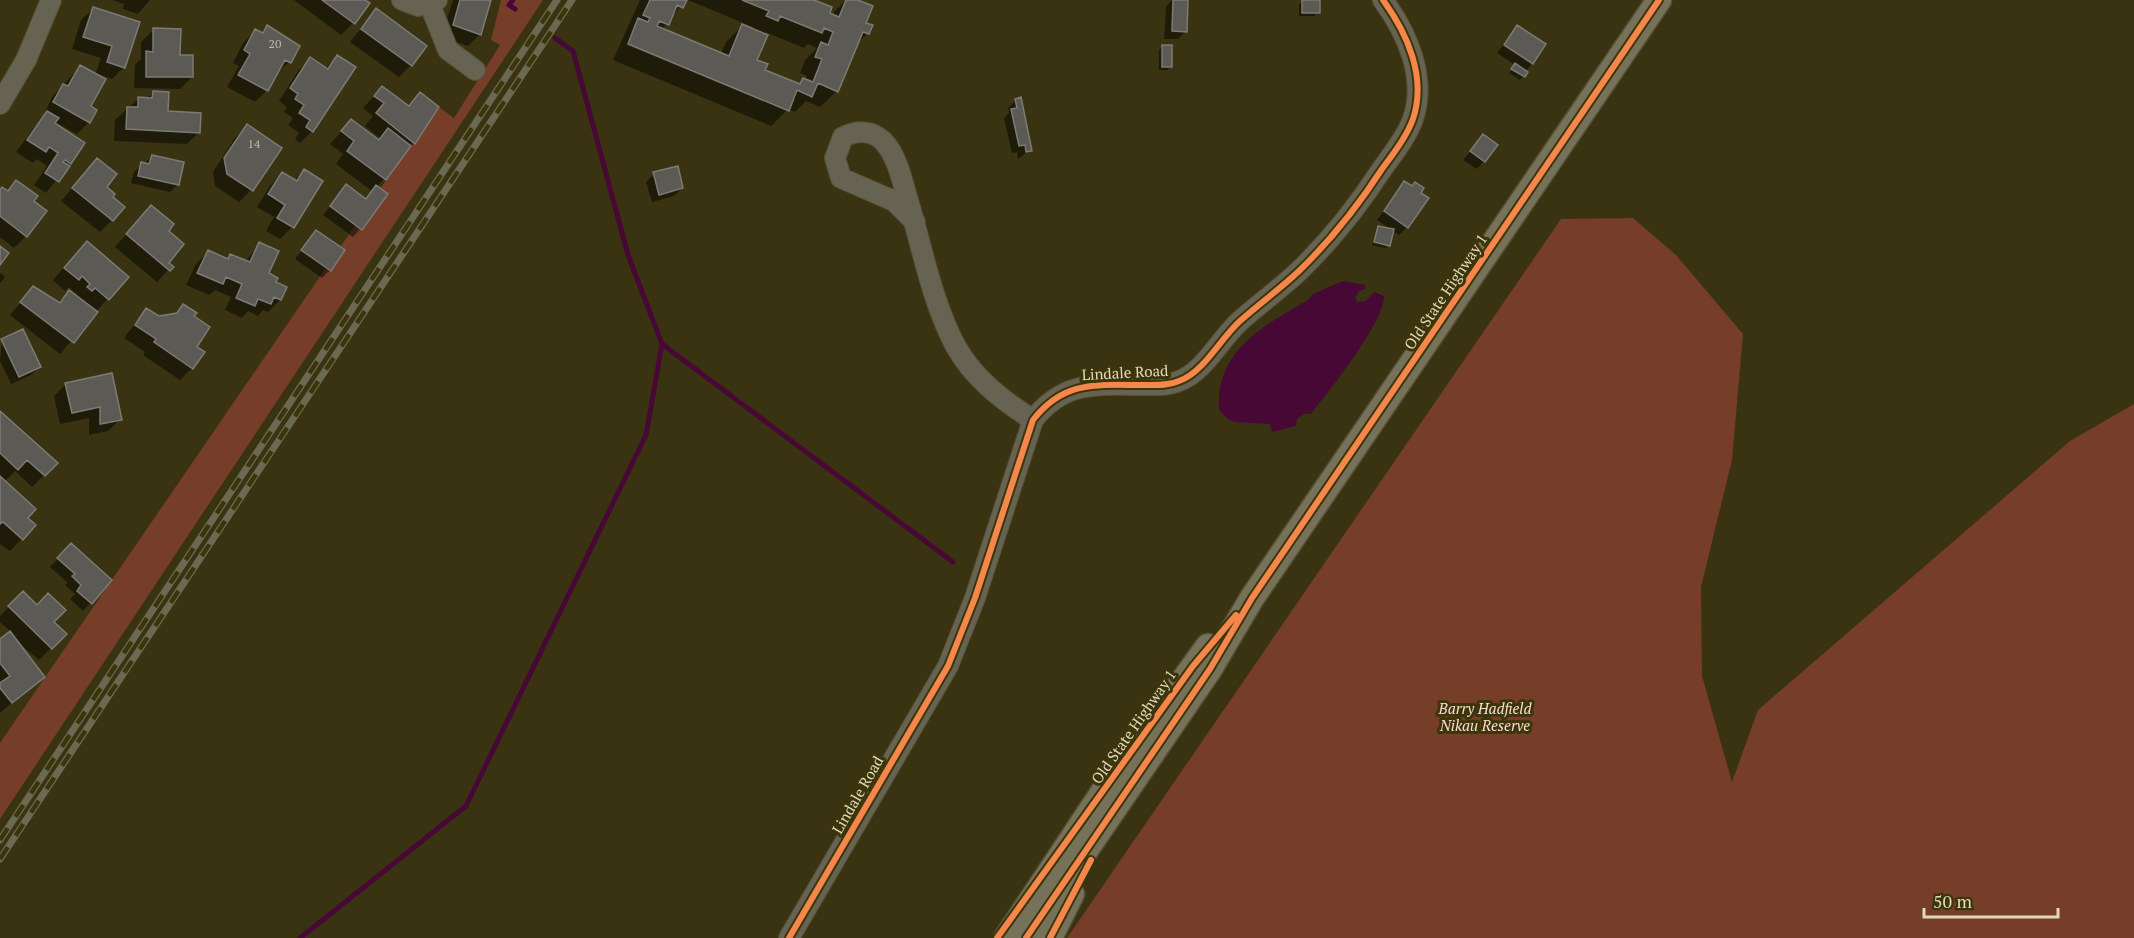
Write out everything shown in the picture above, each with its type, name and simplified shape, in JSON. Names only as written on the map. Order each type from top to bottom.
[{"type":"main road","name":"Old State Highway 1","points":[[1026,938],[1210,669],[1252,598],[1659,0]]},
{"type":"main road","name":"Old State Highway 1","points":[[1006,938],[1090,811],[1192,666],[1220,630],[1252,598]]},
{"type":"main road","points":[[1050,938],[1128,791]]},
{"type":"main road","points":[[997,938],[1050,860],[1090,811]]},
{"type":"street","points":[[0,104],[26,60],[51,0]]},
{"type":"street","points":[[402,0],[412,5],[433,2],[448,50],[475,70]]},
{"type":"street","name":"Lindale Road","points":[[789,938],[948,666],[975,598],[1033,420],[1045,404],[1074,388],[1160,385],[1178,382],[1192,375],[1227,333],[1299,271],[1362,200],[1395,151],[1413,118],[1417,80],[1412,49],[1383,0]]},
{"type":"street","points":[[915,222],[894,201],[842,178],[835,158],[843,137],[853,132],[863,132],[876,136],[885,143],[900,175],[915,222],[941,316],[963,358],[991,390],[1033,420]]},
{"type":"green space","points":[[501,0],[543,0],[0,819],[0,743],[437,106],[454,118],[500,45],[491,40]]},
{"type":"green space","name":"Barry Hadfield Nikau Reserve","points":[[1633,218],[1676,255],[1743,334],[1732,460],[1701,587],[1702,676],[1732,782],[1758,710],[2070,441],[2134,404],[2134,938],[1067,938],[1561,219]]},
{"type":"shaded area","points":[[1343,281],[1365,285],[1365,289],[1358,292],[1355,298],[1358,302],[1366,301],[1374,292],[1384,296],[1382,307],[1357,353],[1311,414],[1304,414],[1297,419],[1296,426],[1272,432],[1270,424],[1229,420],[1219,410],[1220,389],[1225,372],[1234,356],[1259,331],[1308,300],[1313,294]]},
{"type":"building","points":[[322,0],[365,0],[370,3],[355,24]]},
{"type":"building","points":[[460,0],[491,0],[481,35],[453,25]]},
{"type":"building","points":[[650,0],[687,0],[683,8],[677,5],[669,25],[659,21],[657,26],[729,56],[742,24],[768,35],[757,60],[768,64],[765,70],[800,84],[803,78],[813,82],[822,59],[815,57],[821,42],[828,45],[833,32],[824,28],[822,33],[780,16],[778,21],[766,16],[769,11],[742,0],[814,0],[832,7],[830,13],[839,17],[846,0],[858,0],[873,6],[866,23],[873,25],[869,34],[863,32],[838,92],[818,83],[812,97],[797,90],[789,111],[628,44],[638,18],[648,22],[650,18],[643,15]]},
{"type":"building","points":[[1173,0],[1188,0],[1187,32],[1172,31]]},
{"type":"building","points":[[1302,0],[1320,0],[1320,13],[1302,13]]},
{"type":"building","points":[[93,7],[140,22],[125,68],[107,62],[112,46],[83,37]]},
{"type":"building","points":[[376,8],[427,46],[412,66],[361,29]]},
{"type":"building","points":[[267,25],[300,46],[291,63],[285,60],[268,91],[238,75],[250,54],[244,50],[255,29],[263,33]]},
{"type":"building","points":[[1517,25],[1546,44],[1533,64],[1504,45]]},
{"type":"building","points":[[153,28],[181,29],[180,55],[193,55],[193,77],[146,77],[146,51],[153,52]]},
{"type":"building","points":[[1162,45],[1172,45],[1172,67],[1162,67]]},
{"type":"building","points":[[337,55],[356,67],[313,132],[306,127],[310,120],[299,113],[304,105],[295,99],[298,94],[290,88],[310,57],[328,69]]},
{"type":"building","points":[[1515,63],[1528,72],[1525,77],[1511,69]]},
{"type":"building","points":[[80,65],[106,79],[91,106],[97,110],[90,123],[53,102],[63,84],[68,86]]},
{"type":"building","points":[[382,86],[409,106],[420,92],[439,107],[415,144],[376,113],[384,103],[374,96]]},
{"type":"building","points":[[153,91],[169,92],[168,111],[201,113],[200,133],[126,129],[127,107],[138,107],[138,97],[152,98]]},
{"type":"building","points":[[1021,97],[1032,151],[1026,152],[1025,145],[1019,146],[1011,109],[1017,108],[1015,99]]},
{"type":"building","points":[[47,111],[59,118],[55,123],[85,143],[71,164],[65,160],[63,162],[70,166],[59,182],[45,173],[58,153],[49,147],[46,152],[27,140]]},
{"type":"building","points":[[351,119],[379,140],[388,128],[411,146],[386,180],[347,151],[354,141],[341,131]]},
{"type":"building","points":[[247,124],[282,148],[253,191],[227,174],[224,158]]},
{"type":"building","points":[[1483,134],[1498,145],[1485,162],[1470,151]]},
{"type":"building","points":[[152,155],[184,162],[179,185],[138,176],[141,162],[149,164]]},
{"type":"building","points":[[97,158],[117,174],[107,187],[115,194],[113,197],[125,207],[113,221],[72,188]]},
{"type":"building","points":[[678,166],[683,188],[659,195],[653,172]]},
{"type":"building","points":[[304,169],[323,181],[294,228],[277,218],[285,205],[268,194],[282,172],[297,181]]},
{"type":"building","points":[[16,180],[38,196],[34,201],[47,211],[27,237],[0,216],[0,190],[2,187],[8,191]]},
{"type":"building","points":[[1404,181],[1412,186],[1415,182],[1424,188],[1421,193],[1429,198],[1408,228],[1384,211]]},
{"type":"building","points":[[346,184],[366,199],[376,185],[388,194],[362,230],[330,206]]},
{"type":"building","points":[[151,205],[174,224],[169,231],[184,244],[169,263],[174,267],[170,271],[126,234]]},
{"type":"building","points":[[1378,226],[1394,229],[1390,246],[1374,242]]},
{"type":"building","points":[[316,230],[345,250],[331,271],[301,250]]},
{"type":"building","points":[[87,241],[129,277],[109,300],[95,288],[92,291],[87,287],[90,284],[82,276],[79,280],[64,268]]},
{"type":"building","points":[[259,242],[279,251],[269,273],[278,278],[276,282],[287,287],[281,300],[274,297],[271,304],[258,299],[255,306],[236,298],[242,284],[226,277],[223,284],[197,273],[208,250],[228,259],[230,254],[250,262]]},
{"type":"building","points":[[0,246],[9,253],[0,265]]},
{"type":"building","points":[[33,286],[60,303],[69,290],[98,312],[74,343],[20,302]]},
{"type":"building","points":[[183,304],[197,313],[194,316],[210,327],[197,347],[205,352],[193,369],[154,342],[156,339],[135,325],[146,308],[159,316],[177,313]]},
{"type":"building","points":[[23,329],[41,367],[19,377],[1,339]]},
{"type":"building","points":[[112,373],[122,420],[100,424],[100,407],[72,413],[65,383]]},
{"type":"building","points":[[0,411],[58,463],[45,476],[27,460],[18,470],[0,453]]},
{"type":"building","points":[[0,476],[36,509],[28,518],[36,525],[23,540],[3,522],[0,524]]},
{"type":"building","points":[[71,543],[112,580],[92,604],[77,591],[81,585],[72,576],[75,574],[57,558]]},
{"type":"building","points":[[23,591],[37,605],[48,593],[66,610],[54,622],[67,634],[52,649],[8,606]]},
{"type":"building","points":[[10,631],[45,677],[12,703],[0,688],[0,683],[10,676],[0,663],[0,639]]},
{"type":"waterway","points":[[513,0],[509,5],[515,9]]},
{"type":"waterway","points":[[300,938],[466,806],[646,435],[662,344],[628,255],[573,51],[555,38]]},
{"type":"waterway","points":[[662,344],[953,562]]},
{"type":"railway","points":[[0,840],[557,0]]},
{"type":"railway","points":[[0,859],[572,0]]},
{"type":"cycle path","points":[[789,938],[948,666],[975,598],[1033,420],[1045,407],[1069,391],[1110,385],[1170,384],[1188,377],[1204,363],[1240,321],[1292,278],[1322,248],[1373,183],[1403,138],[1413,119],[1417,103],[1416,72],[1407,41],[1383,0]]},
{"type":"cycle path","points":[[1026,938],[1210,669],[1252,598],[1659,0]]},
{"type":"cycle path","points":[[997,938],[1193,666],[1236,615]]},
{"type":"cycle path","points":[[1050,938],[1091,860]]}]
